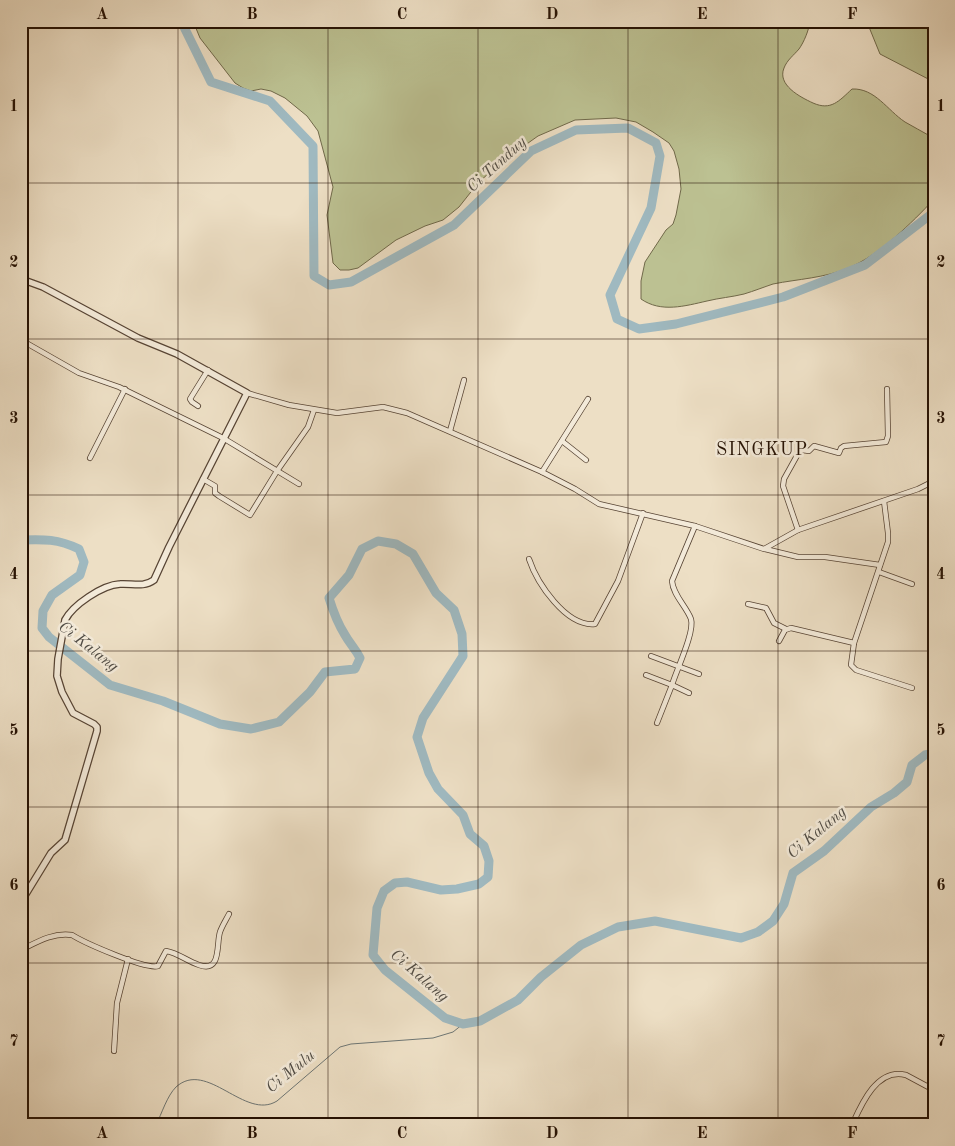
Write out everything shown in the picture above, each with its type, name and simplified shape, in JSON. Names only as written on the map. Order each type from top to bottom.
[{"type":"street","points":[[21,280],[43,287],[138,338],[208,370],[247,393],[314,410],[337,413],[384,407],[407,413],[542,472],[599,504],[695,526],[764,549],[798,557],[825,557],[880,565]]},
{"type":"street","points":[[21,340],[79,373],[125,389],[223,438],[299,484]]},
{"type":"street","points":[[198,406],[190,399],[208,370]]},
{"type":"street","points":[[450,431],[464,380]]},
{"type":"street","points":[[90,458],[125,389]]},
{"type":"street","points":[[798,530],[783,486],[784,479],[799,452],[802,450],[809,451],[814,446],[839,453],[844,446],[886,442],[888,438],[887,389]]},
{"type":"street","points":[[21,902],[50,853],[66,840],[97,729],[94,724],[77,716],[71,710],[57,676],[60,640],[68,613],[80,603],[110,586],[122,584],[142,585],[154,580],[169,546],[247,393]]},
{"type":"street","points":[[542,472],[588,399]]},
{"type":"street","points":[[203,479],[214,486],[215,493],[249,516],[277,471],[308,427],[314,410]]},
{"type":"street","points":[[562,441],[586,460]]},
{"type":"street","points":[[764,549],[798,530],[918,489],[934,481]]},
{"type":"street","points":[[884,500],[888,538],[879,572],[854,643],[850,662],[854,669],[912,688]]},
{"type":"street","points":[[529,559],[540,584],[550,598],[564,612],[577,620],[595,624],[618,581],[643,513]]},
{"type":"street","points":[[657,723],[691,631],[692,622],[673,588],[672,581],[695,526]]},
{"type":"street","points":[[879,572],[912,584]]},
{"type":"street","points":[[748,604],[766,608],[774,623],[786,629],[791,628],[854,643]]},
{"type":"street","points":[[779,641],[786,629]]},
{"type":"street","points":[[651,656],[699,674]]},
{"type":"street","points":[[646,675],[689,693]]},
{"type":"street","points":[[21,950],[49,937],[64,934],[72,935],[128,959],[156,967],[164,952],[168,951],[203,966],[211,964],[217,956],[220,931],[229,914]]},
{"type":"street","points":[[114,1051],[117,1003],[128,959]]},
{"type":"street","points":[[852,1125],[870,1090],[890,1076],[906,1075],[934,1090]]},
{"type":"green space","points":[[193,21],[810,21],[803,43],[784,68],[784,80],[787,85],[802,97],[813,103],[825,106],[834,104],[852,89],[867,92],[905,122],[930,136],[934,130],[934,199],[905,228],[871,256],[848,268],[821,276],[773,284],[739,295],[682,306],[657,306],[641,299],[641,281],[645,262],[666,230],[673,224],[676,215],[681,189],[679,169],[674,151],[669,143],[636,122],[616,118],[575,120],[538,136],[500,163],[478,183],[459,207],[443,220],[425,226],[396,240],[358,268],[340,270],[333,263],[327,215],[333,187],[318,131],[307,116],[285,98],[271,91],[261,89],[251,91],[235,83],[200,38]]},
{"type":"green space","points":[[870,21],[934,21],[934,82],[880,54],[869,27]]},
{"type":"waterway","name":"Ci Tanduy","points":[[180,21],[211,82],[270,101],[313,146],[314,276],[329,285],[351,282],[454,225],[531,151],[576,130],[628,128],[656,143],[660,156],[651,208],[610,295],[617,319],[639,329],[676,324],[783,297],[865,265],[934,212]]},
{"type":"waterway","name":"Ci Kalang","points":[[21,540],[51,540],[64,543],[79,549],[84,562],[80,575],[52,595],[43,611],[42,628],[49,637],[110,685],[163,701],[220,724],[251,729],[279,722],[310,692],[325,672],[355,669],[360,658],[340,626],[329,598],[349,575],[362,549],[378,541],[396,544],[413,554],[436,593],[454,610],[462,634],[463,656],[423,718],[417,737],[429,773],[438,789],[463,815],[470,834],[484,846],[489,861],[488,877],[479,884],[457,889],[441,890],[407,882],[395,883],[384,891],[377,908],[373,955],[385,970],[445,1018],[463,1024],[480,1021],[518,1000],[541,977],[581,945],[618,927],[655,921],[741,938],[758,932],[773,921],[784,904],[793,873],[824,851],[871,807],[894,793],[907,782],[912,765],[925,755],[934,753]]},
{"type":"waterway","name":"Ci Mulu","points":[[156,1125],[173,1091],[188,1080],[200,1080],[213,1084],[239,1098],[265,1105],[277,1101],[340,1047],[351,1044],[433,1038],[453,1032],[463,1024]]},
{"type":"district","name":"SINGKUP","points":[[762,450]]}]
